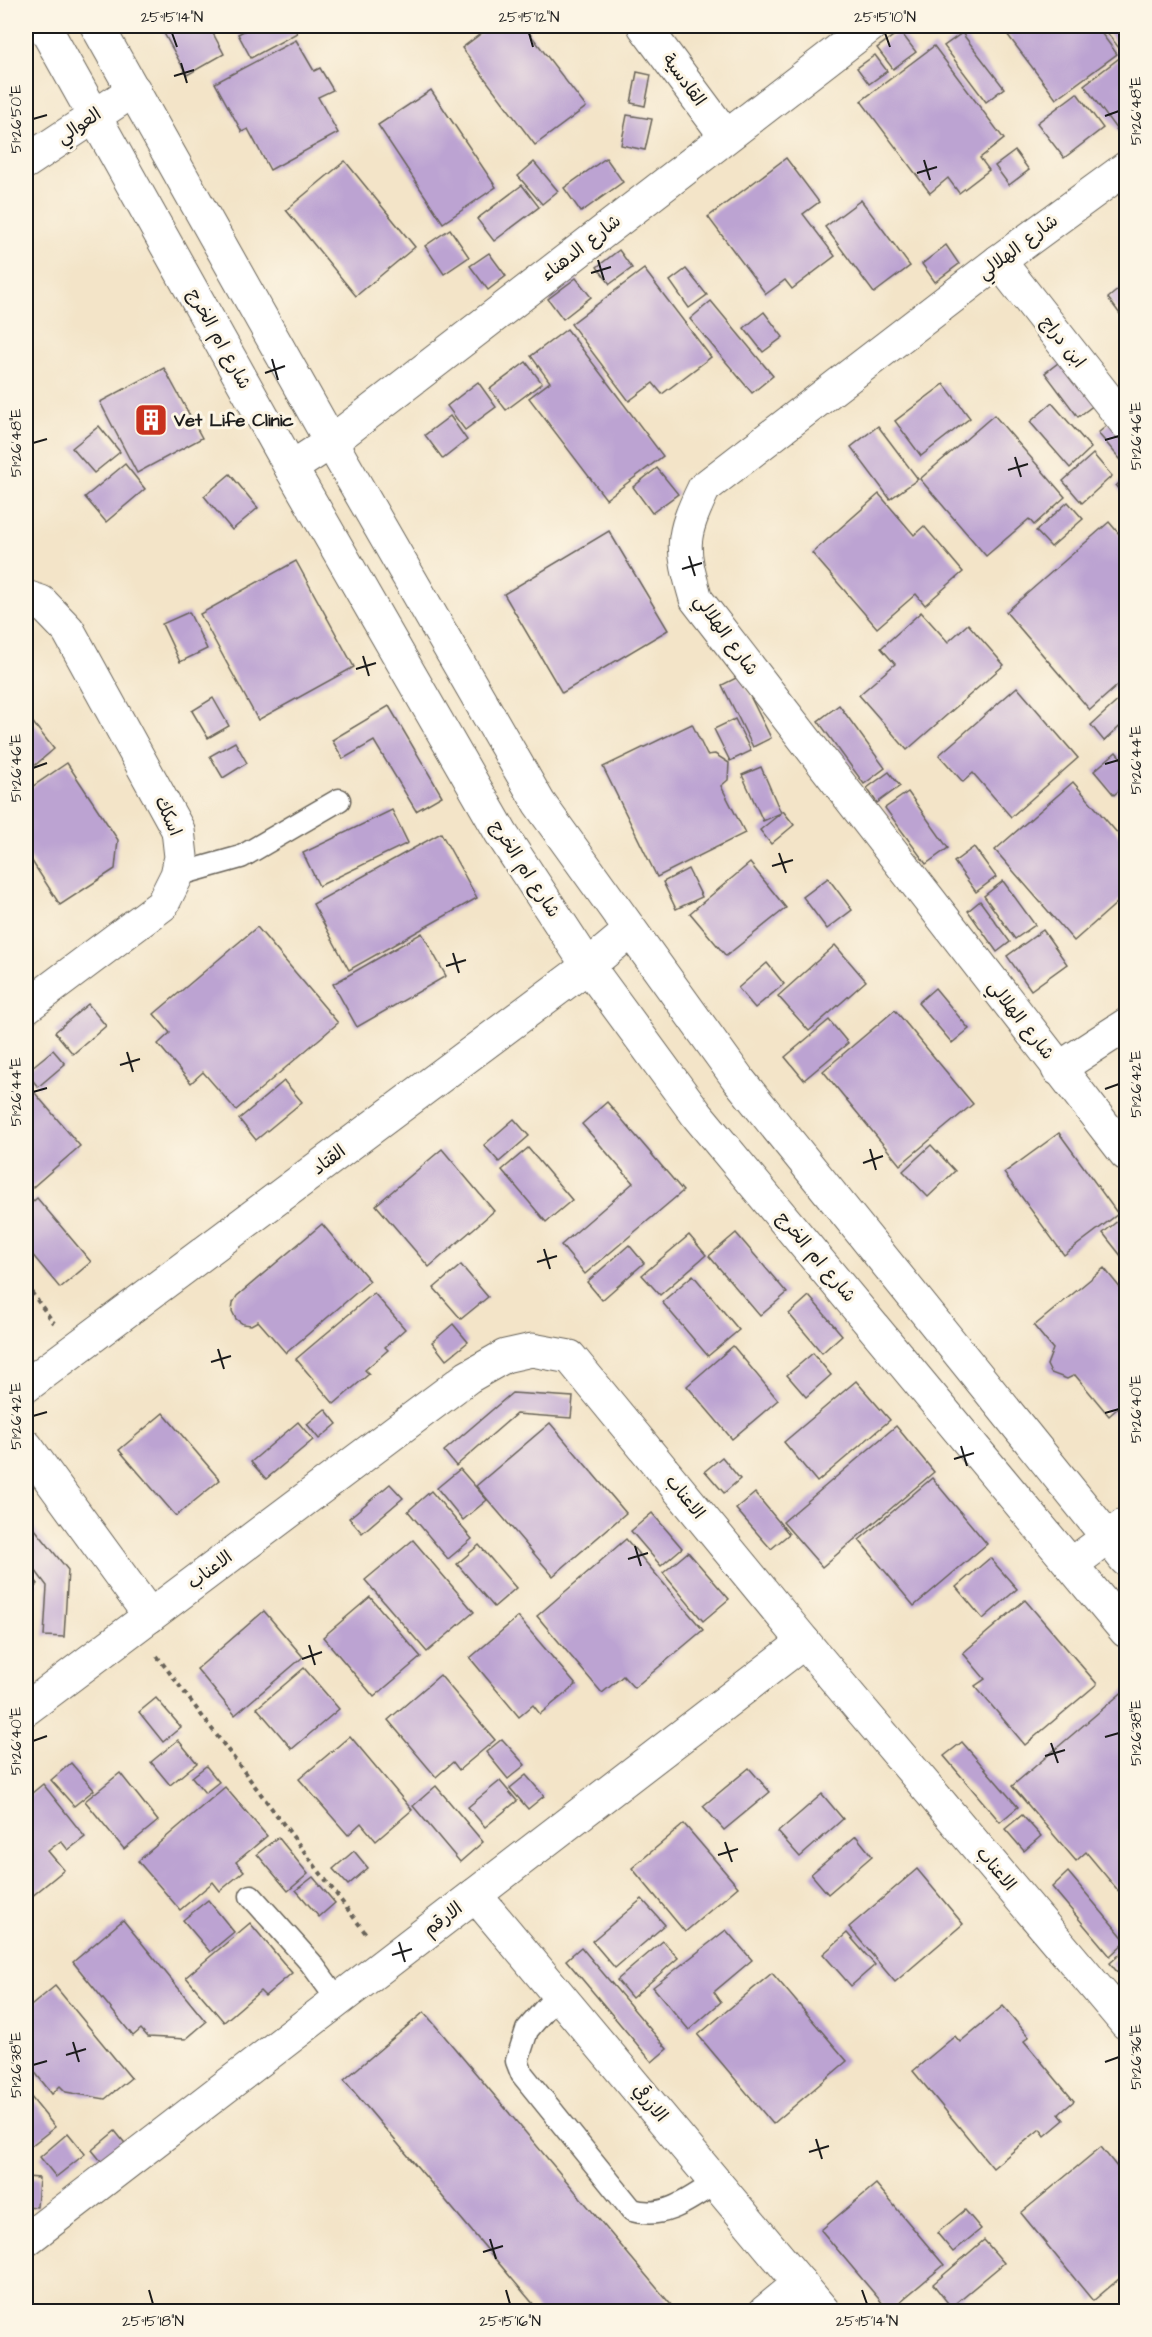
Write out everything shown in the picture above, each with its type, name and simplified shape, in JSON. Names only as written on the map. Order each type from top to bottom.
[{"type":"street","name":"شارع ام الخرج","points":[[44,26],[291,468],[501,833],[588,966],[698,1116],[1126,1631]]},
{"type":"street","points":[[97,26],[331,442],[539,803],[738,1079],[1120,1540],[1072,1564]]},
{"type":"street","name":"القادسية","points":[[644,26],[725,135]]},
{"type":"street","name":"شارع الدهناء","points":[[291,468],[331,442],[725,135],[870,26]]},
{"type":"street","name":"العوالي","points":[[26,162],[134,90]]},
{"type":"street","name":"شارع الهلالي","points":[[1126,168],[999,261],[704,489],[686,526],[685,560],[696,599],[1126,1154]]},
{"type":"street","name":"ابن دراج","points":[[999,261],[1126,423]]},
{"type":"street","name":"اسكك","points":[[26,597],[41,602],[69,630],[178,830],[181,857],[177,874],[162,905],[26,1007]]},
{"type":"street","name":"القتاد","points":[[26,1386],[588,966],[630,931]]},
{"type":"street","points":[[1058,1069],[1126,1025]]},
{"type":"street","name":"الاعناب","points":[[26,1709],[468,1377],[505,1356],[532,1350],[570,1357],[804,1642],[1126,2023]]},
{"type":"street","points":[[26,1446],[142,1622]]},
{"type":"street","name":"الارقم","points":[[26,2240],[804,1642]]},
{"type":"street","name":"الازرقي","points":[[475,1895],[824,2312]]},
{"type":"street","points":[[765,2312],[800,2283]]},
{"type":"lane","points":[[177,874],[241,857],[339,800]]},
{"type":"lane","points":[[251,1896],[311,1964],[338,2000]]},
{"type":"lane","points":[[558,1994],[527,2030],[517,2061],[522,2074],[632,2210],[648,2215],[677,2207],[716,2182]]},
{"type":"path","points":[[26,1285],[75,1349]]},
{"type":"path","points":[[142,1622],[387,1962]]},
{"type":"building","points":[[160,26],[209,26],[224,54],[187,75]]},
{"type":"building","points":[[253,26],[293,26],[297,33],[251,58],[238,34]]},
{"type":"building","points":[[491,26],[524,26],[586,107],[535,145],[462,48]]},
{"type":"building","points":[[1001,26],[1096,26],[1117,54],[1056,99]]},
{"type":"building","points":[[1102,26],[1126,26],[1126,42],[1119,48]]},
{"type":"building","points":[[900,31],[916,52],[893,69],[877,48]]},
{"type":"building","points":[[962,33],[1004,88],[986,102],[944,46]]},
{"type":"building","points":[[296,40],[314,71],[320,68],[333,90],[318,97],[338,133],[270,170],[248,129],[242,132],[215,83]]},
{"type":"building","points":[[934,46],[1004,139],[980,158],[989,170],[959,193],[948,178],[930,193],[861,101]]},
{"type":"building","points":[[1126,53],[1126,127],[1119,133],[1084,85]]},
{"type":"building","points":[[875,55],[887,71],[869,84],[857,68]]},
{"type":"building","points":[[637,72],[651,75],[645,106],[631,103]]},
{"type":"building","points":[[431,90],[496,187],[443,223],[378,125]]},
{"type":"building","points":[[1077,93],[1103,128],[1064,158],[1037,123]]},
{"type":"building","points":[[627,115],[652,119],[645,150],[621,145]]},
{"type":"building","points":[[1015,151],[1029,170],[1009,185],[995,166]]},
{"type":"building","points":[[606,158],[623,182],[581,212],[564,188]]},
{"type":"building","points":[[786,158],[819,202],[803,214],[835,256],[792,289],[785,280],[766,294],[708,217]]},
{"type":"building","points":[[345,161],[415,247],[356,296],[286,210]]},
{"type":"building","points":[[534,162],[558,191],[542,204],[518,176]]},
{"type":"building","points":[[522,185],[539,207],[494,241],[477,219]]},
{"type":"building","points":[[861,200],[910,266],[874,293],[825,227]]},
{"type":"building","points":[[450,229],[469,257],[444,274],[425,246]]},
{"type":"building","points":[[946,245],[959,264],[935,282],[922,264]]},
{"type":"building","points":[[619,250],[632,268],[610,284],[597,267]]},
{"type":"building","points":[[489,253],[506,276],[488,290],[470,266]]},
{"type":"building","points":[[644,269],[711,357],[662,394],[653,383],[629,401],[571,324]]},
{"type":"building","points":[[686,269],[707,295],[689,308],[670,281]]},
{"type":"building","points":[[576,278],[591,297],[563,319],[548,299]]},
{"type":"building","points":[[1126,283],[1126,322],[1108,298]]},
{"type":"building","points":[[711,301],[773,376],[752,393],[690,319]]},
{"type":"building","points":[[764,312],[783,337],[763,352],[744,328]]},
{"type":"building","points":[[567,329],[663,456],[606,499],[529,398],[550,382],[531,356]]},
{"type":"building","points":[[1066,357],[1099,401],[1078,417],[1045,373]]},
{"type":"building","points":[[526,362],[542,383],[506,410],[490,389]]},
{"type":"building","name":"Vet Life Clinic","points":[[164,368],[202,438],[137,473],[100,402]]},
{"type":"building","points":[[478,382],[496,407],[465,430],[447,406]]},
{"type":"building","points":[[944,384],[970,418],[921,456],[895,421]]},
{"type":"building","points":[[1052,403],[1091,448],[1070,468],[1030,422]]},
{"type":"building","points":[[994,415],[1065,497],[1034,525],[1029,519],[986,556],[920,479]]},
{"type":"building","points":[[450,416],[467,440],[443,459],[425,435]]},
{"type":"building","points":[[1116,418],[1126,430],[1126,466],[1098,433]]},
{"type":"building","points":[[99,426],[120,452],[94,473],[72,448]]},
{"type":"building","points":[[878,426],[918,479],[890,499],[851,447]]},
{"type":"building","points":[[1093,454],[1112,476],[1082,503],[1063,481]]},
{"type":"building","points":[[125,464],[145,489],[106,522],[85,497]]},
{"type":"building","points":[[657,468],[678,494],[652,513],[633,487]]},
{"type":"building","points":[[230,474],[258,508],[232,530],[204,496]]},
{"type":"building","points":[[1126,476],[1126,499],[1116,486]]},
{"type":"building","points":[[879,494],[914,535],[924,526],[963,572],[925,605],[916,594],[877,628],[812,553]]},
{"type":"building","points":[[1068,502],[1083,519],[1051,547],[1036,531]]},
{"type":"building","points":[[1109,522],[1126,542],[1126,678],[1090,710],[1006,612]]},
{"type":"building","points":[[609,531],[668,630],[562,693],[504,594]]},
{"type":"building","points":[[296,561],[354,667],[258,720],[200,614]]},
{"type":"building","points":[[189,612],[207,649],[180,662],[162,624]]},
{"type":"building","points":[[921,612],[948,642],[968,624],[1004,665],[907,750],[859,695],[895,664],[881,648]]},
{"type":"building","points":[[740,676],[771,738],[753,747],[722,685]]},
{"type":"building","points":[[1017,687],[1078,758],[1011,817],[973,773],[963,782],[939,755]]},
{"type":"building","points":[[1122,697],[1126,702],[1126,721],[1104,741],[1091,725]]},
{"type":"building","points":[[213,698],[229,726],[208,738],[192,711]]},
{"type":"building","points":[[839,705],[885,768],[864,784],[818,721]]},
{"type":"building","points":[[389,706],[442,796],[416,811],[374,741],[343,759],[332,740]]},
{"type":"building","points":[[26,714],[54,749],[26,773]]},
{"type":"building","points":[[735,719],[751,751],[730,761],[714,729]]},
{"type":"building","points":[[692,724],[707,755],[715,754],[729,763],[728,780],[721,786],[745,833],[657,877],[603,767]]},
{"type":"building","points":[[235,742],[247,763],[223,778],[210,756]]},
{"type":"building","points":[[1116,752],[1126,764],[1126,784],[1114,795],[1094,771]]},
{"type":"building","points":[[67,763],[118,840],[115,869],[60,905],[26,852],[26,791]]},
{"type":"building","points":[[761,767],[781,813],[763,821],[742,775]]},
{"type":"building","points":[[889,772],[900,786],[877,803],[867,788]]},
{"type":"building","points":[[1073,782],[1126,843],[1126,895],[1074,941],[995,850]]},
{"type":"building","points":[[908,792],[948,848],[926,864],[885,808]]},
{"type":"building","points":[[392,810],[408,843],[319,886],[303,853]]},
{"type":"building","points":[[783,811],[794,825],[771,844],[760,830]]},
{"type":"building","points":[[441,833],[477,898],[349,970],[313,904]]},
{"type":"building","points":[[974,847],[996,877],[976,892],[954,862]]},
{"type":"building","points":[[750,863],[786,908],[726,956],[690,913]]},
{"type":"building","points":[[688,869],[702,897],[676,909],[663,882]]},
{"type":"building","points":[[828,878],[852,910],[827,929],[803,897]]},
{"type":"building","points":[[1003,881],[1035,925],[1015,939],[984,896]]},
{"type":"building","points":[[980,901],[1010,942],[997,952],[968,911]]},
{"type":"building","points":[[257,927],[338,1023],[236,1110],[203,1072],[191,1083],[158,1044],[170,1033],[154,1014]]},
{"type":"building","points":[[1043,930],[1067,964],[1031,990],[1007,956]]},
{"type":"building","points":[[422,933],[446,976],[357,1027],[333,984]]},
{"type":"building","points":[[835,945],[866,981],[809,1031],[778,996]]},
{"type":"building","points":[[767,963],[784,984],[755,1008],[738,988]]},
{"type":"building","points":[[935,988],[969,1029],[952,1043],[918,1003]]},
{"type":"building","points":[[88,1004],[106,1026],[73,1054],[55,1032]]},
{"type":"building","points":[[895,1010],[973,1104],[900,1165],[823,1071]]},
{"type":"building","points":[[829,1020],[848,1043],[804,1080],[785,1057]]},
{"type":"building","points":[[53,1050],[65,1064],[38,1087],[26,1072]]},
{"type":"building","points":[[284,1081],[302,1102],[256,1140],[239,1119]]},
{"type":"building","points":[[29,1086],[80,1146],[26,1193],[26,1089]]},
{"type":"building","points":[[607,1102],[683,1191],[585,1274],[561,1245],[633,1183],[582,1124]]},
{"type":"building","points":[[514,1119],[529,1136],[499,1162],[484,1145]]},
{"type":"building","points":[[1059,1133],[1118,1214],[1064,1255],[1004,1173]]},
{"type":"building","points":[[931,1145],[955,1171],[928,1197],[903,1171]]},
{"type":"building","points":[[528,1148],[572,1200],[546,1222],[502,1170]]},
{"type":"building","points":[[442,1149],[494,1211],[429,1267],[376,1205]]},
{"type":"building","points":[[37,1198],[91,1262],[60,1288],[26,1247],[26,1208]]},
{"type":"building","points":[[1120,1219],[1126,1227],[1126,1262],[1103,1233]]},
{"type":"building","points":[[322,1224],[370,1281],[286,1353],[258,1321],[251,1325],[243,1324],[236,1319],[232,1311],[233,1303],[237,1296]]},
{"type":"building","points":[[736,1233],[787,1293],[760,1316],[709,1256]]},
{"type":"building","points":[[689,1235],[706,1255],[660,1295],[642,1275]]},
{"type":"building","points":[[629,1245],[644,1263],[602,1300],[587,1282]]},
{"type":"building","points":[[461,1265],[488,1297],[461,1319],[434,1288]]},
{"type":"building","points":[[1104,1268],[1126,1295],[1126,1401],[1109,1416],[1075,1375],[1067,1379],[1051,1373],[1047,1365],[1053,1349],[1034,1326]]},
{"type":"building","points":[[693,1275],[739,1330],[708,1356],[662,1302]]},
{"type":"building","points":[[374,1293],[405,1329],[385,1347],[388,1350],[365,1370],[369,1374],[334,1404],[296,1359]]},
{"type":"building","points":[[809,1296],[842,1335],[822,1353],[789,1314]]},
{"type":"building","points":[[453,1324],[468,1342],[446,1360],[432,1342]]},
{"type":"building","points":[[733,1346],[778,1400],[732,1439],[687,1386]]},
{"type":"building","points":[[813,1353],[831,1375],[806,1397],[787,1375]]},
{"type":"building","points":[[856,1381],[890,1420],[817,1482],[784,1442]]},
{"type":"building","points":[[512,1393],[573,1397],[571,1418],[516,1414],[456,1466],[444,1451]]},
{"type":"building","points":[[325,1409],[337,1424],[319,1439],[307,1424]]},
{"type":"building","points":[[163,1413],[220,1480],[176,1516],[119,1450]]},
{"type":"building","points":[[298,1422],[313,1440],[266,1479],[251,1462]]},
{"type":"building","points":[[550,1423],[626,1513],[553,1576],[476,1486]]},
{"type":"building","points":[[896,1426],[934,1472],[822,1567],[783,1522]]},
{"type":"building","points":[[722,1457],[740,1479],[724,1493],[705,1471]]},
{"type":"building","points":[[460,1469],[487,1500],[463,1520],[437,1488]]},
{"type":"building","points":[[932,1478],[987,1544],[914,1606],[859,1540]]},
{"type":"building","points":[[390,1484],[403,1498],[362,1533],[349,1518]]},
{"type":"building","points":[[431,1491],[472,1539],[448,1559],[408,1511]]},
{"type":"building","points":[[755,1493],[789,1534],[771,1549],[736,1509]]},
{"type":"building","points":[[652,1513],[682,1548],[661,1566],[631,1531]]},
{"type":"building","points":[[26,1518],[68,1570],[64,1637],[44,1636],[47,1586],[26,1558]]},
{"type":"building","points":[[626,1539],[703,1630],[634,1688],[623,1676],[602,1693],[537,1616]]},
{"type":"building","points":[[413,1540],[474,1612],[427,1652],[365,1580]]},
{"type":"building","points":[[479,1545],[516,1588],[494,1607],[457,1564]]},
{"type":"building","points":[[688,1552],[729,1599],[703,1621],[663,1573]]},
{"type":"building","points":[[990,1558],[1017,1589],[983,1619],[956,1587]]},
{"type":"building","points":[[26,1568],[38,1584],[26,1595]]},
{"type":"building","points":[[370,1597],[421,1657],[374,1697],[323,1637]]},
{"type":"building","points":[[1025,1600],[1097,1684],[1025,1745],[975,1686],[985,1679],[963,1653]]},
{"type":"building","points":[[264,1611],[303,1657],[235,1715],[197,1669]]},
{"type":"building","points":[[518,1617],[576,1685],[540,1714],[533,1705],[519,1717],[470,1658]]},
{"type":"building","points":[[304,1668],[339,1709],[292,1749],[257,1708]]},
{"type":"building","points":[[440,1675],[495,1740],[459,1770],[453,1762],[436,1777],[388,1720]]},
{"type":"building","points":[[1126,1689],[1126,1900],[1086,1852],[1076,1861],[1012,1786]]},
{"type":"building","points":[[156,1698],[181,1727],[163,1742],[139,1712]]},
{"type":"building","points":[[350,1736],[412,1810],[376,1841],[361,1823],[348,1835],[299,1779]]},
{"type":"building","points":[[502,1739],[525,1765],[508,1779],[486,1752]]},
{"type":"building","points":[[178,1740],[197,1763],[170,1785],[151,1762]]},
{"type":"building","points":[[962,1742],[1018,1807],[1000,1822],[944,1756]]},
{"type":"building","points":[[71,1763],[94,1790],[74,1806],[51,1780]]},
{"type":"building","points":[[206,1766],[219,1782],[205,1793],[192,1777]]},
{"type":"building","points":[[749,1768],[770,1792],[724,1830],[703,1806]]},
{"type":"building","points":[[120,1773],[158,1821],[124,1849],[85,1801]]},
{"type":"building","points":[[526,1775],[544,1796],[528,1809],[510,1788]]},
{"type":"building","points":[[500,1781],[517,1801],[485,1827],[468,1807]]},
{"type":"building","points":[[43,1784],[85,1837],[68,1850],[61,1841],[48,1851],[64,1870],[31,1897],[26,1893],[26,1798]]},
{"type":"building","points":[[436,1786],[483,1842],[460,1862],[413,1806]]},
{"type":"building","points":[[225,1787],[267,1836],[236,1862],[244,1871],[220,1891],[213,1882],[180,1910],[138,1861]]},
{"type":"building","points":[[822,1794],[843,1819],[800,1857],[778,1832]]},
{"type":"building","points":[[1022,1815],[1041,1836],[1024,1851],[1005,1829]]},
{"type":"building","points":[[684,1824],[738,1887],[685,1932],[632,1868]]},
{"type":"building","points":[[856,1836],[872,1856],[828,1894],[811,1874]]},
{"type":"building","points":[[278,1837],[308,1874],[288,1891],[257,1854]]},
{"type":"building","points":[[354,1851],[368,1868],[348,1885],[333,1869]]},
{"type":"building","points":[[917,1869],[963,1924],[895,1982],[849,1927]]},
{"type":"building","points":[[1068,1872],[1126,1941],[1110,1956],[1052,1887]]},
{"type":"building","points":[[313,1877],[335,1903],[319,1917],[296,1890]]},
{"type":"building","points":[[642,1899],[665,1925],[615,1968],[592,1941]]},
{"type":"building","points":[[208,1900],[234,1932],[210,1952],[183,1920]]},
{"type":"building","points":[[123,1920],[206,2022],[186,2039],[148,2037],[141,2029],[133,2036],[73,1962]]},
{"type":"building","points":[[250,1923],[292,1973],[265,1996],[260,1991],[224,2022],[186,1977]]},
{"type":"building","points":[[726,1930],[752,1960],[714,1992],[721,2002],[689,2030],[653,1987]]},
{"type":"building","points":[[847,1933],[875,1965],[851,1986],[823,1954]]},
{"type":"building","points":[[663,1941],[678,1958],[632,1998],[617,1980]]},
{"type":"building","points":[[581,1947],[667,2049],[652,2062],[566,1960]]},
{"type":"building","points":[[1126,1949],[1126,1983],[1110,1963]]},
{"type":"building","points":[[772,1973],[847,2061],[773,2124],[698,2035]]},
{"type":"building","points":[[55,1986],[131,2078],[105,2099],[66,2092],[60,2086],[52,2094],[26,2061],[26,2010]]},
{"type":"building","points":[[1003,2006],[1029,2037],[1024,2041],[1074,2101],[1059,2114],[1064,2120],[1045,2136],[1040,2129],[993,2168],[913,2071],[955,2036],[960,2042]]},
{"type":"building","points":[[424,2012],[677,2312],[540,2312],[344,2080]]},
{"type":"building","points":[[26,2091],[55,2127],[27,2149],[26,2149]]},
{"type":"building","points":[[115,2131],[128,2147],[105,2166],[92,2150]]},
{"type":"building","points":[[68,2133],[85,2154],[56,2177],[40,2157]]},
{"type":"building","points":[[1101,2147],[1126,2178],[1126,2273],[1093,2301],[1021,2213]]},
{"type":"building","points":[[26,2177],[39,2178],[37,2207],[26,2206]]},
{"type":"building","points":[[876,2184],[944,2265],[889,2311],[821,2230]]},
{"type":"building","points":[[965,2210],[981,2229],[953,2252],[937,2233]]},
{"type":"building","points":[[984,2240],[1004,2263],[951,2307],[933,2284]]},
{"type":"place","name":"Vet Life Clinic","points":[[151,420]]}]
